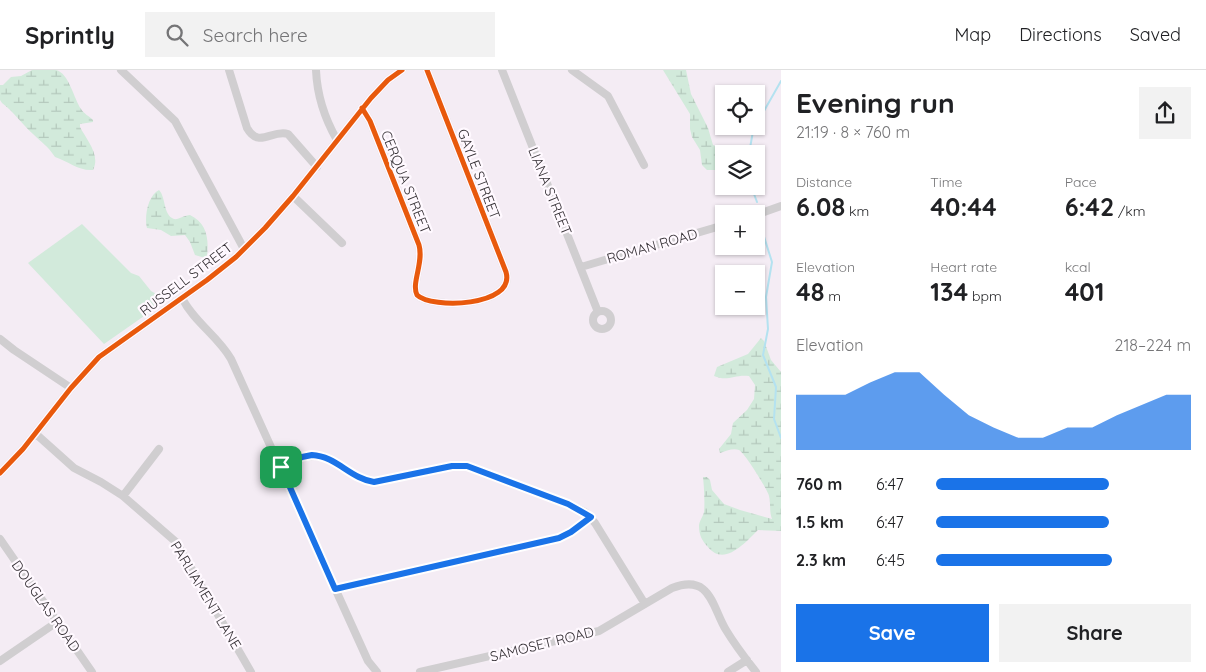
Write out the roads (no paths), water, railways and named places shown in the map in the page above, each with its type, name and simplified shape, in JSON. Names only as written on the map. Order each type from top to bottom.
[{"type":"street","points":[[121,70],[174,121],[244,249]]},
{"type":"street","points":[[229,70],[247,128],[251,134],[259,138],[279,133],[288,134],[317,167]]},
{"type":"street","points":[[316,70],[318,89],[337,140]]},
{"type":"street","name":"RUSSELL STREET","points":[[0,473],[36,434],[90,366],[105,353],[207,280],[244,249],[265,228],[317,167],[362,108],[384,85],[402,70]]},
{"type":"street","name":"GAYLE STREET","points":[[417,295],[420,298],[432,301],[469,301],[493,296],[505,287],[507,280],[506,272],[427,70]]},
{"type":"street","name":"LIANA STREET","points":[[502,70],[598,312]]},
{"type":"street","points":[[572,70],[608,96],[644,165]]},
{"type":"street","name":"CERQUA STREET","points":[[362,108],[370,121],[419,244],[420,261],[415,288],[417,295]]},
{"type":"street","points":[[292,196],[342,242]]},
{"type":"street","points":[[765,212],[781,206]]},
{"type":"street","name":"ROMAN ROAD","points":[[581,267],[715,228]]},
{"type":"street","points":[[182,298],[189,310],[222,344],[232,359],[368,661],[377,672]]},
{"type":"street","points":[[0,339],[71,388]]},
{"type":"street","name":"PARLIAMENT LANE","points":[[36,434],[74,468],[102,482],[123,496],[176,542],[251,672]]},
{"type":"street","points":[[123,496],[159,449]]},
{"type":"street","points":[[281,467],[306,456],[319,456],[333,461],[364,480],[374,482],[452,466],[463,466],[568,504],[591,517],[645,604]]},
{"type":"street","points":[[335,589],[559,538],[571,532],[591,517]]},
{"type":"street","name":"DOUGLAS ROAD","points":[[0,539],[92,672]]},
{"type":"street","name":"SAMOSET ROAD","points":[[420,672],[599,631],[678,586],[688,585],[700,588],[712,599],[724,627],[756,672]]},
{"type":"street","points":[[0,661],[57,622]]},
{"type":"street","points":[[728,672],[747,660]]},
{"type":"waterway","points":[[765,109],[781,81]]},
{"type":"waterway","points":[[751,145],[752,135]]},
{"type":"waterway","points":[[754,195],[757,202]]},
{"type":"waterway","points":[[765,240],[772,262],[766,297],[768,329],[763,355],[776,387],[774,419],[781,438]]}]
